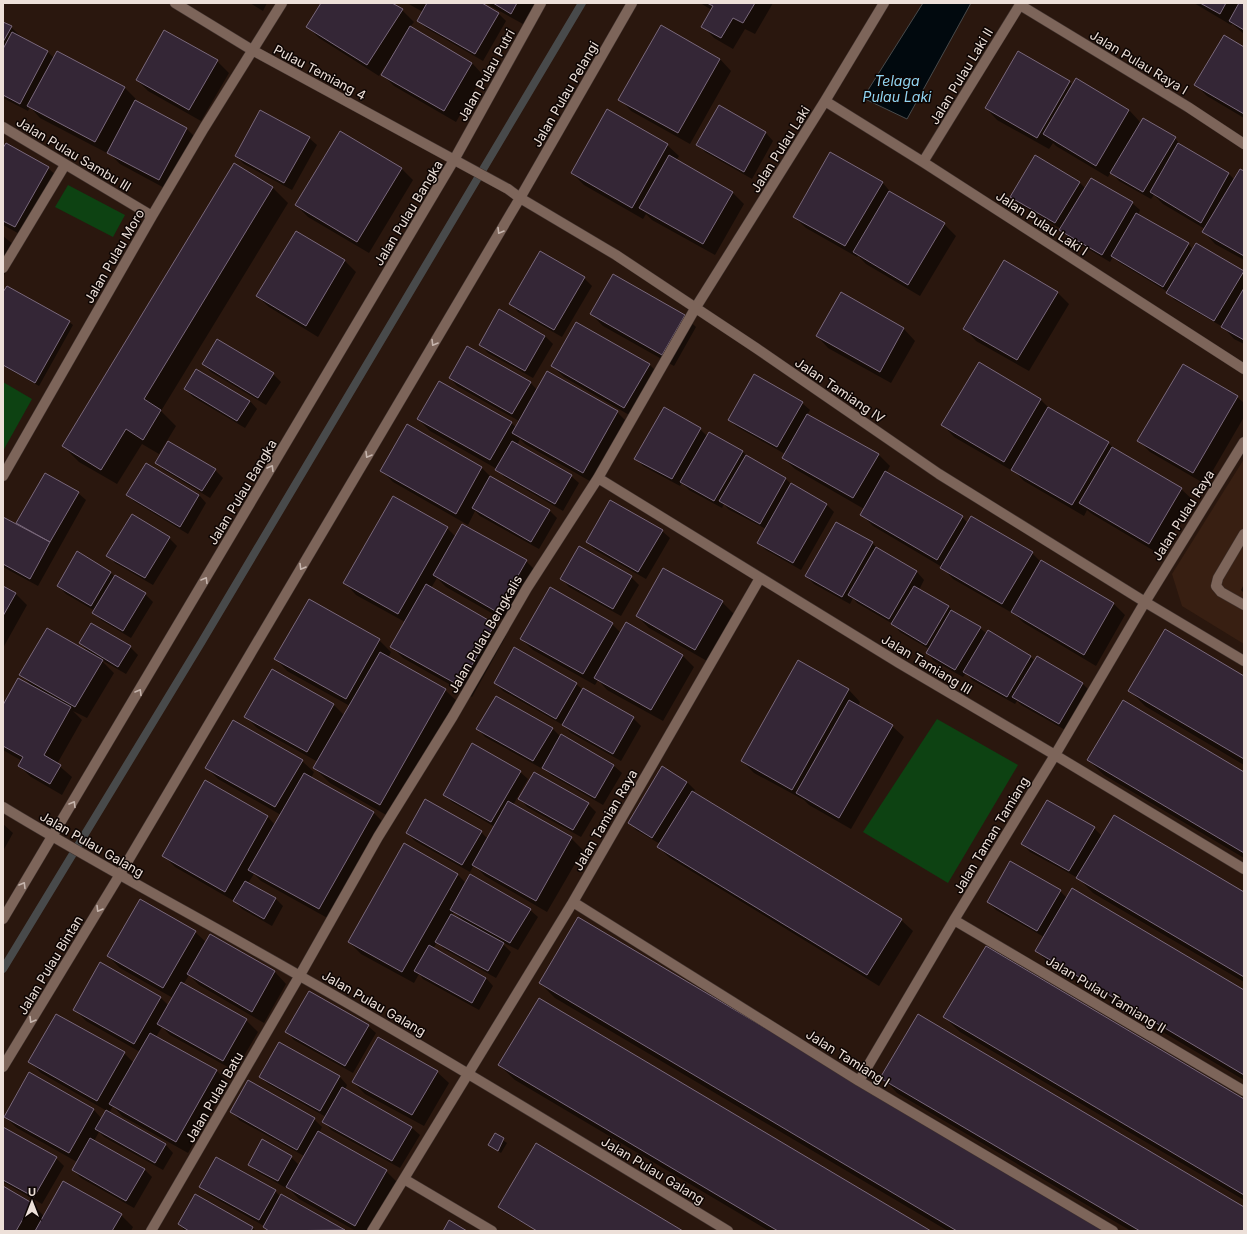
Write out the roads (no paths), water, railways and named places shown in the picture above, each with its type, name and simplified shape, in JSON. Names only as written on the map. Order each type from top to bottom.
[{"type":"street","name":"Pulau Temiang 4","points":[[175,3],[252,50],[508,189]]},
{"type":"street","name":"Jalan Pulau Moro","points":[[3,476],[152,216],[282,3]]},
{"type":"street","name":"Jalan Pulau Putri","points":[[454,160],[541,3]]},
{"type":"street","name":"Jalan Pulau Pelangi","points":[[520,198],[632,3]]},
{"type":"street","name":"Jalan Pulau Laki","points":[[696,307],[884,3]]},
{"type":"street","name":"Jalan Pulau Raya I","points":[[1020,4],[1188,107],[1244,144]]},
{"type":"street","name":"Jalan Pulau Laki II","points":[[923,162],[1020,4]]},
{"type":"street","name":"Jalan Pulau Laki I","points":[[824,101],[923,162],[1244,369]]},
{"type":"street","name":"Jalan Pulau Sambu III","points":[[3,127],[152,216]]},
{"type":"street","name":"Jalan Pulau Bangka","points":[[53,837],[454,160]]},
{"type":"street","points":[[3,268],[65,165]]},
{"type":"street","name":"Jalan Tamiang IV","points":[[508,189],[520,198],[616,255],[696,307],[939,474],[1145,602],[1244,661]]},
{"type":"street","points":[[119,876],[520,198]]},
{"type":"street","name":"Jalan Pulau Bengkalis","points":[[300,975],[378,837],[453,716],[526,588],[598,478],[696,307]]},
{"type":"street","name":"Jalan Pulau Raya","points":[[1145,602],[1244,442]]},
{"type":"street","name":"Jalan Tamiang III","points":[[598,478],[899,663],[1244,869]]},
{"type":"street","points":[[1244,534],[1218,578],[1216,586],[1221,592],[1244,605]]},
{"type":"street","name":"Jalan Tamian Raya","points":[[372,1231],[572,902],[760,578]]},
{"type":"street","name":"Jalan Taman Tamiang","points":[[859,1081],[1145,602]]},
{"type":"street","name":"Jalan Pulau Galang","points":[[3,807],[119,876],[300,975],[469,1073],[728,1231]]},
{"type":"street","points":[[3,919],[53,837]]},
{"type":"street","name":"Jalan Pulau Bintan","points":[[3,1067],[119,876]]},
{"type":"street","name":"Jalan Tamiang I","points":[[572,902],[859,1081],[1113,1231]]},
{"type":"street","name":"Jalan Pulau Tamiang II","points":[[954,920],[1244,1091]]},
{"type":"street","name":"Jalan Pulau Batu","points":[[150,1231],[300,975]]},
{"type":"street","points":[[404,1179],[492,1231]]},
{"type":"water","name":"Telaga Pulau Laki","points":[[923,3],[971,3],[907,119],[863,98]]},
{"type":"waterway","points":[[3,969],[201,643],[582,3]]}]
